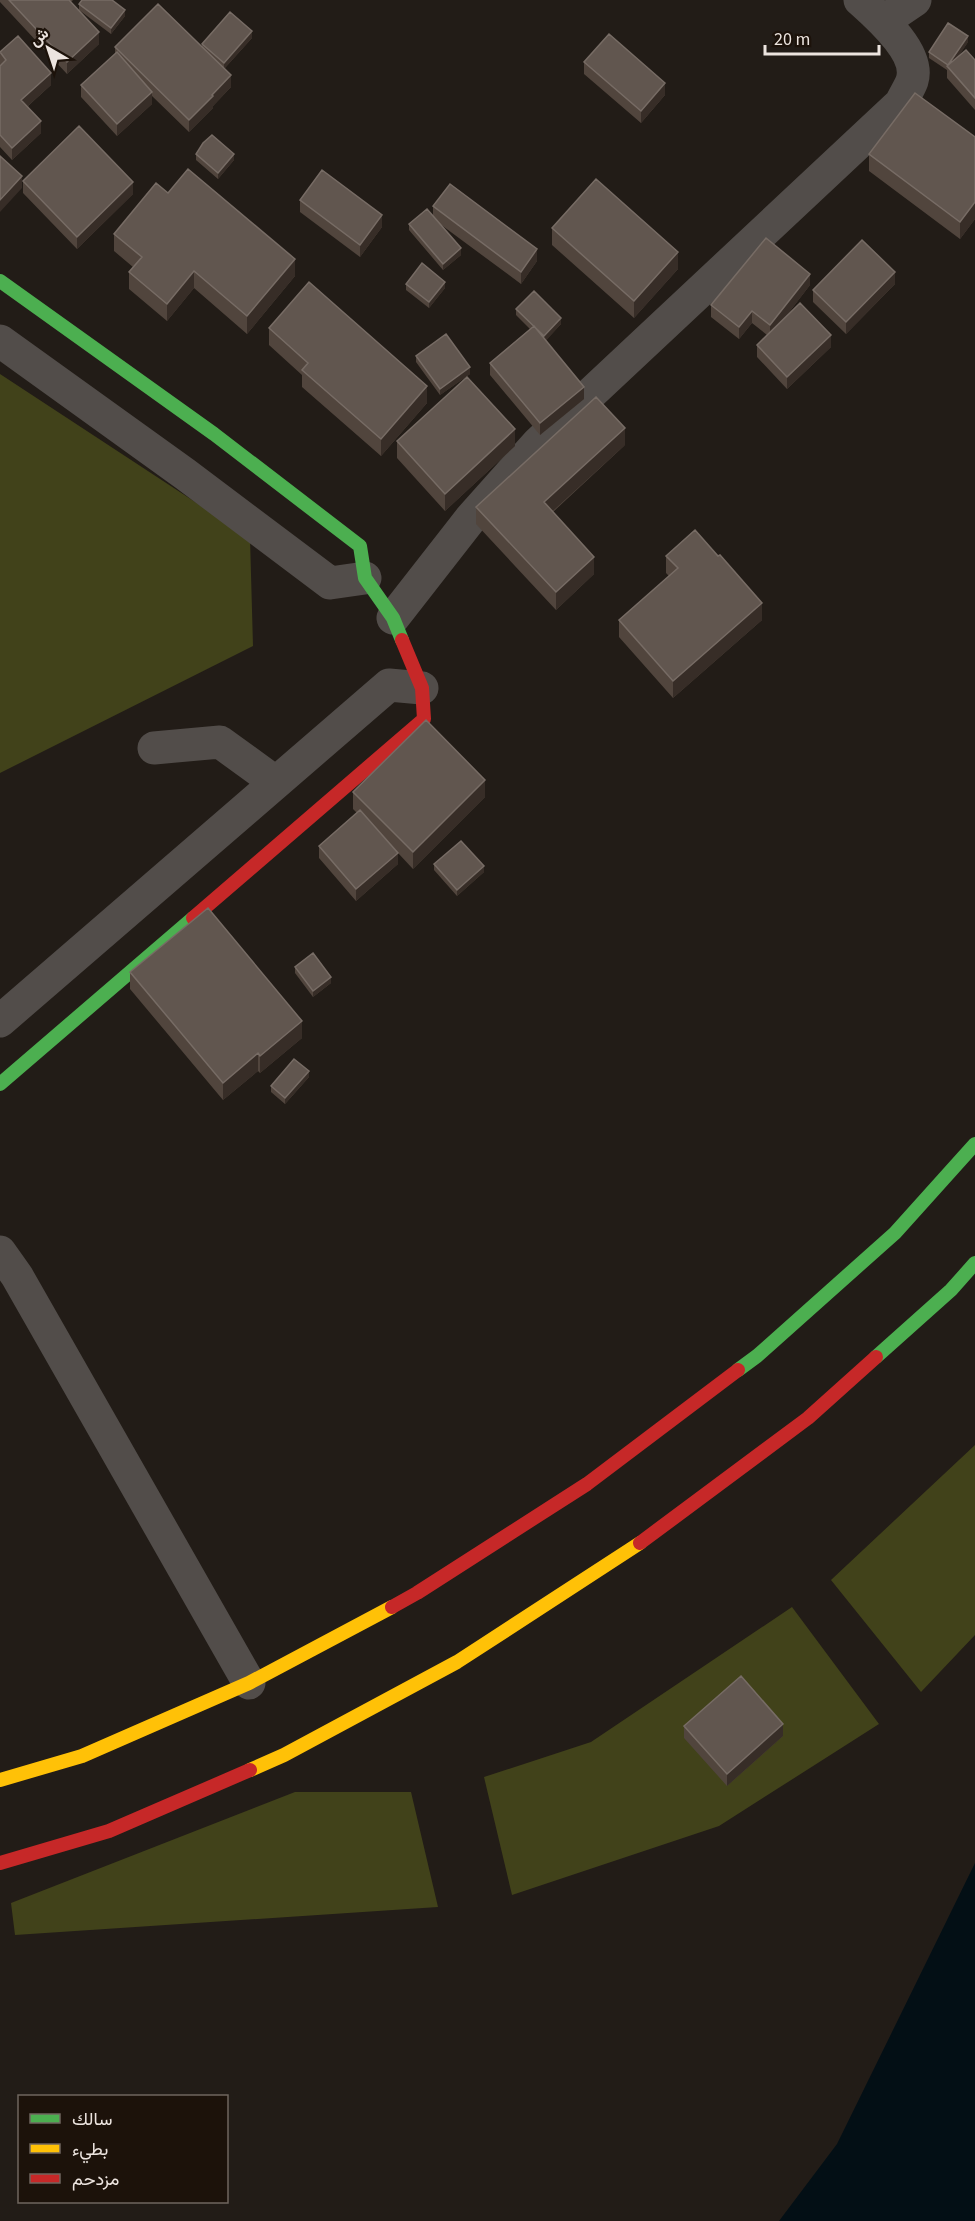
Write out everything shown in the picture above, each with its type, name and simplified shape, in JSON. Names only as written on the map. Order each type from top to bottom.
[{"type":"street","points":[[393,618],[471,518],[538,443],[901,103],[913,80],[911,57],[872,10],[915,0]]},
{"type":"street","points":[[0,281],[214,434],[360,546],[365,578],[393,618],[422,688],[424,719],[0,1084]]},
{"type":"street","points":[[0,341],[185,474],[330,583],[365,578]]},
{"type":"street","points":[[0,1021],[389,685],[422,688]]},
{"type":"street","points":[[154,748],[220,742],[275,782]]},
{"type":"street","points":[[0,1780],[82,1756],[249,1683],[417,1593],[587,1484],[757,1356],[895,1233],[975,1144]]},
{"type":"street","points":[[0,1252],[34,1307],[249,1683]]},
{"type":"street","points":[[0,1863],[109,1831],[273,1760],[457,1662],[632,1549],[808,1418],[951,1290],[975,1263]]},
{"type":"shaded area","points":[[0,374],[250,538],[253,646],[0,773]]},
{"type":"shaded area","points":[[975,1445],[975,1635],[921,1692],[831,1580]]},
{"type":"shaded area","points":[[792,1607],[879,1724],[719,1826],[512,1895],[484,1777],[591,1742]]},
{"type":"shaded area","points":[[295,1792],[411,1792],[438,1907],[15,1935],[11,1903]]},
{"type":"shaded area","points":[[975,1863],[975,2221],[779,2221],[837,2144]]},
{"type":"building","points":[[9,0],[69,0],[99,32],[67,62]]},
{"type":"building","points":[[82,0],[112,0],[125,10],[111,28],[79,4]]},
{"type":"building","points":[[158,4],[231,75],[189,120],[115,47]]},
{"type":"building","points":[[230,12],[252,31],[224,63],[202,44]]},
{"type":"building","points":[[948,23],[968,36],[948,65],[929,52]]},
{"type":"building","points":[[609,34],[665,83],[641,111],[584,62]]},
{"type":"building","points":[[18,36],[51,73],[21,100],[41,121],[12,148],[0,135],[0,66],[6,60],[0,52]]},
{"type":"building","points":[[966,50],[975,60],[975,98],[947,66]]},
{"type":"building","points":[[117,52],[152,92],[117,124],[81,85]]},
{"type":"building","points":[[915,93],[975,137],[975,202],[960,222],[869,154]]},
{"type":"building","points":[[79,126],[133,182],[77,237],[23,181]]},
{"type":"building","points":[[212,135],[234,154],[218,173],[196,154]]},
{"type":"building","points":[[0,156],[22,176],[0,200]]},
{"type":"building","points":[[188,169],[295,259],[247,316],[194,271],[167,304],[129,272],[142,257],[114,234],[156,183],[168,193]]},
{"type":"building","points":[[322,170],[382,215],[360,245],[300,200]]},
{"type":"building","points":[[596,179],[678,252],[634,301],[552,228]]},
{"type":"building","points":[[450,184],[537,249],[521,272],[433,206]]},
{"type":"building","points":[[427,209],[461,248],[443,264],[409,224]]},
{"type":"building","points":[[766,238],[810,274],[770,325],[752,311],[739,327],[711,305]]},
{"type":"building","points":[[862,240],[895,272],[846,322],[813,290]]},
{"type":"building","points":[[422,263],[445,282],[429,302],[406,284]]},
{"type":"building","points":[[309,282],[427,386],[381,439],[302,370],[308,363],[269,328]]},
{"type":"building","points":[[534,291],[561,318],[544,336],[516,309]]},
{"type":"building","points":[[800,303],[831,335],[787,377],[757,345]]},
{"type":"building","points":[[534,326],[584,387],[540,423],[490,363]]},
{"type":"building","points":[[446,334],[470,367],[440,389],[416,356]]},
{"type":"building","points":[[467,377],[515,429],[445,494],[397,441]]},
{"type":"building","points":[[596,397],[625,428],[544,502],[594,557],[556,592],[476,507]]},
{"type":"building","points":[[695,530],[762,603],[673,681],[619,620],[678,568],[666,556]]},
{"type":"building","points":[[426,720],[485,780],[413,852],[353,792]]},
{"type":"building","points":[[360,810],[398,853],[356,889],[319,846]]},
{"type":"building","points":[[461,841],[484,866],[457,890],[434,864]]},
{"type":"building","points":[[208,908],[302,1021],[260,1056],[258,1053],[223,1083],[130,972]]},
{"type":"building","points":[[313,953],[331,977],[313,991],[295,967]]},
{"type":"building","points":[[294,1059],[309,1071],[285,1098],[271,1086]]},
{"type":"building","points":[[741,1676],[783,1724],[727,1774],[684,1726]]},
{"type":"traffic: fast","points":[[0,281],[214,434],[360,546],[365,578],[393,618],[402,640]]},
{"type":"traffic: fast","points":[[0,1084],[193,918]]},
{"type":"traffic: fast","points":[[738,1370],[757,1356],[895,1233],[975,1144]]},
{"type":"traffic: fast","points":[[876,1357],[951,1290],[975,1263]]},
{"type":"traffic: slow","points":[[250,1770],[284,1755],[457,1662],[640,1543]]},
{"type":"traffic: slow","points":[[0,1780],[82,1756],[249,1683],[392,1607]]},
{"type":"traffic: jam","points":[[193,918],[424,719],[422,688],[402,640]]},
{"type":"traffic: jam","points":[[640,1543],[808,1418],[876,1357]]},
{"type":"traffic: jam","points":[[392,1607],[587,1484],[738,1370]]},
{"type":"traffic: jam","points":[[0,1863],[109,1831],[250,1770]]}]
